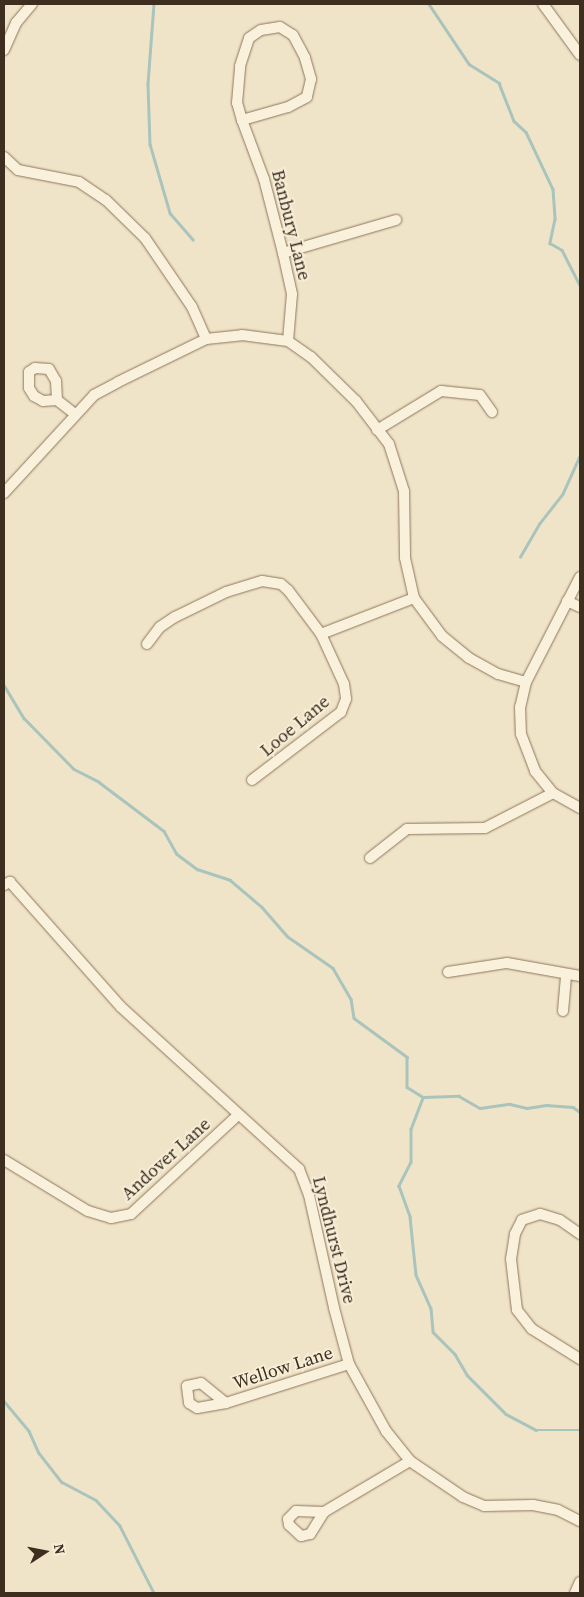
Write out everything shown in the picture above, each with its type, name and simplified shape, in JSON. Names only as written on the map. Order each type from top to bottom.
[{"type":"street","points":[[4,50],[16,23],[32,4]]},
{"type":"street","points":[[543,4],[580,55]]},
{"type":"street","points":[[280,27],[293,34],[305,58],[311,79],[307,97],[288,107],[242,120],[237,103],[240,66],[249,38],[261,30],[280,27]]},
{"type":"street","name":"Banbury Lane","points":[[242,120],[264,179],[284,253],[292,294],[288,341]]},
{"type":"street","points":[[4,157],[18,170],[79,182],[106,200],[145,238],[192,307],[206,339]]},
{"type":"street","points":[[284,253],[396,220]]},
{"type":"street","points":[[4,493],[94,395],[206,339],[242,335],[288,341],[311,357],[356,401],[388,444],[404,491],[405,558],[414,598],[442,636],[469,658],[498,674],[526,682]]},
{"type":"street","points":[[377,430],[441,391],[480,395],[492,412]]},
{"type":"street","points":[[57,400],[75,414]]},
{"type":"street","points":[[580,577],[526,682],[520,708],[523,741],[535,771],[553,793],[580,808]]},
{"type":"street","points":[[147,644],[160,627],[188,609],[226,592],[262,581],[280,584],[288,590],[321,634],[414,598]]},
{"type":"street","points":[[567,601],[580,607]]},
{"type":"street","name":"Looe Lane","points":[[252,780],[280,762],[345,705],[344,684],[321,634]]},
{"type":"street","points":[[370,858],[407,829],[485,828],[553,793]]},
{"type":"street","name":"Lyndhurst Drive","points":[[6,880],[121,1007],[299,1169],[309,1195],[334,1308],[349,1364],[386,1431],[410,1461],[463,1497],[484,1506],[533,1505],[558,1510],[580,1521]]},
{"type":"street","points":[[448,972],[507,962],[566,975],[580,976]]},
{"type":"street","points":[[563,1011],[566,975]]},
{"type":"street","name":"Andover Lane","points":[[5,1161],[88,1211],[111,1218],[131,1214],[238,1115]]},
{"type":"street","points":[[580,1234],[560,1220],[540,1214],[522,1220],[515,1234],[511,1259],[517,1310],[532,1329],[580,1359]]},
{"type":"street","name":"Wellow Lane","points":[[226,1402],[349,1364]]},
{"type":"street","points":[[324,1512],[410,1461]]},
{"type":"street","points":[[575,1593],[580,1582]]},
{"type":"waterway","points":[[154,4],[148,84],[150,144],[170,213],[193,239]]},
{"type":"waterway","points":[[429,4],[469,64],[499,83],[514,121],[526,132],[553,189],[555,219],[550,243],[562,250],[580,285]]},
{"type":"waterway","points":[[520,557],[539,524],[562,495],[580,455]]},
{"type":"waterway","points":[[4,685],[24,718],[74,769],[99,782],[164,831],[177,854],[197,869],[230,880],[262,907],[287,936],[333,968],[351,999],[354,1018],[407,1057],[407,1087],[423,1097],[459,1096],[480,1108],[510,1104],[527,1108],[546,1105],[573,1107],[580,1112]]},
{"type":"waterway","points":[[423,1098],[411,1129],[411,1162],[399,1186],[410,1217],[416,1275],[431,1308],[433,1332],[455,1354],[467,1375],[506,1414],[536,1430],[580,1430]]},
{"type":"waterway","points":[[4,1401],[29,1431],[39,1453],[62,1482],[96,1500],[120,1526],[154,1593]]}]
